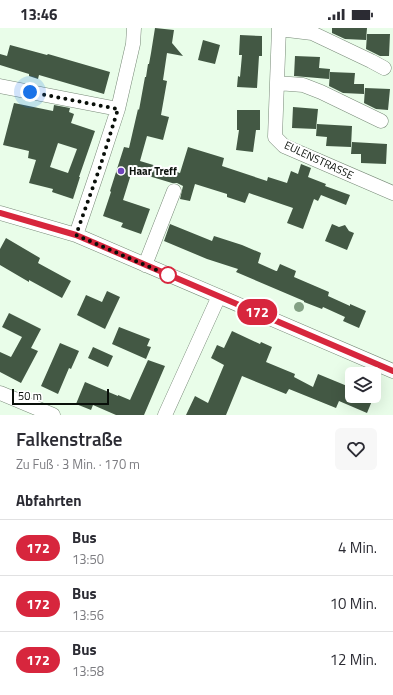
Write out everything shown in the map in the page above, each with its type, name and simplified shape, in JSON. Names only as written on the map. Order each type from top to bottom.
[{"type":"street","points":[[76,235],[100,167],[118,109],[133,44],[134,28]]},
{"type":"street","name":"EULENSTRASSE","points":[[384,68],[312,33],[279,29],[275,137],[284,146],[393,193]]},
{"type":"street","points":[[277,83],[303,85],[381,121]]},
{"type":"street","points":[[0,86],[118,109]]},
{"type":"street","points":[[145,265],[174,191]]},
{"type":"street","points":[[0,213],[76,235],[393,371]]},
{"type":"street","points":[[165,415],[219,296]]},
{"type":"street","points":[[0,393],[53,415]]},
{"type":"building","points":[[155,28],[174,30],[172,43],[183,56],[167,53],[163,80],[167,81],[161,115],[169,117],[163,140],[147,136],[140,161],[180,173],[188,147],[224,158],[222,166],[267,181],[268,177],[287,183],[291,171],[298,174],[301,164],[311,168],[308,177],[326,184],[325,186],[350,195],[346,205],[321,195],[318,201],[314,199],[303,229],[287,223],[293,208],[249,193],[245,203],[227,197],[227,194],[195,184],[190,201],[180,199],[183,186],[132,171],[123,200],[150,209],[141,234],[121,227],[123,223],[103,216],[124,147],[129,148],[149,64]]},
{"type":"building","points":[[332,28],[367,28],[366,40],[345,39],[332,33]]},
{"type":"building","points":[[367,34],[390,34],[389,56],[380,56],[366,49]]},
{"type":"building","points":[[240,35],[262,36],[262,56],[259,56],[257,88],[237,87],[238,76],[240,77],[242,55],[239,55]]},
{"type":"building","points":[[203,40],[220,45],[215,64],[198,60]]},
{"type":"building","points":[[10,45],[47,55],[48,54],[110,72],[104,94],[39,75],[38,79],[29,76],[29,74],[0,65],[0,54],[7,56]]},
{"type":"building","points":[[295,56],[320,57],[319,68],[330,69],[329,79],[294,76]]},
{"type":"building","points":[[330,72],[355,73],[354,84],[364,84],[364,94],[343,93],[329,86]]},
{"type":"building","points":[[365,88],[390,89],[388,110],[376,109],[364,103]]},
{"type":"building","points":[[14,103],[53,111],[54,105],[70,108],[69,112],[74,114],[71,123],[95,131],[73,199],[52,192],[53,189],[29,183],[36,160],[28,158],[29,151],[3,145]],"holes":[[[58,143],[77,149],[68,173],[50,167]]]},
{"type":"building","points":[[293,107],[318,109],[316,129],[292,128]]},
{"type":"building","points":[[237,110],[260,110],[260,130],[256,130],[253,152],[236,150],[239,130],[237,130]]},
{"type":"building","points":[[317,124],[352,126],[351,147],[326,146],[327,137],[316,136]]},
{"type":"building","points":[[352,142],[387,144],[386,164],[361,163],[361,154],[351,154]]},
{"type":"building","points":[[170,224],[212,241],[214,236],[261,253],[258,263],[276,271],[280,264],[296,271],[294,277],[329,292],[328,296],[350,306],[350,304],[366,311],[359,328],[343,321],[345,317],[323,307],[322,309],[304,302],[236,272],[238,269],[207,259],[164,241]]},
{"type":"building","points":[[332,224],[339,227],[345,225],[349,231],[354,233],[347,250],[325,241]]},
{"type":"building","points":[[6,238],[40,258],[38,263],[71,281],[62,298],[29,280],[29,282],[0,265],[0,249]]},
{"type":"building","points":[[107,291],[120,297],[105,329],[77,315],[86,295],[102,302]]},
{"type":"building","points":[[9,313],[41,329],[31,348],[38,351],[21,383],[0,372],[0,352],[11,357],[22,337],[2,327]]},
{"type":"building","points":[[119,327],[150,339],[147,346],[151,347],[146,359],[112,344]]},
{"type":"building","points":[[232,331],[260,344],[261,342],[272,347],[266,362],[295,374],[294,377],[313,387],[318,374],[345,385],[345,403],[371,403],[367,413],[339,401],[336,408],[289,389],[286,394],[242,376],[226,415],[186,415],[195,396],[208,403],[224,365],[211,358],[217,345],[224,348]]},
{"type":"building","points":[[60,343],[79,351],[71,369],[69,368],[58,394],[41,386]]},
{"type":"building","points":[[93,347],[113,356],[108,367],[88,358]]},
{"type":"building","points":[[148,360],[165,366],[144,415],[116,415],[93,405],[91,410],[76,404],[85,382],[130,400]]},
{"type":"bus line","name":"172","points":[[0,213],[76,235],[393,371]]},
{"type":"place","name":"Haar Treff","points":[[121,171]]},
{"type":"route","points":[[30,92],[118,109],[100,167],[76,235],[168,275]]}]
